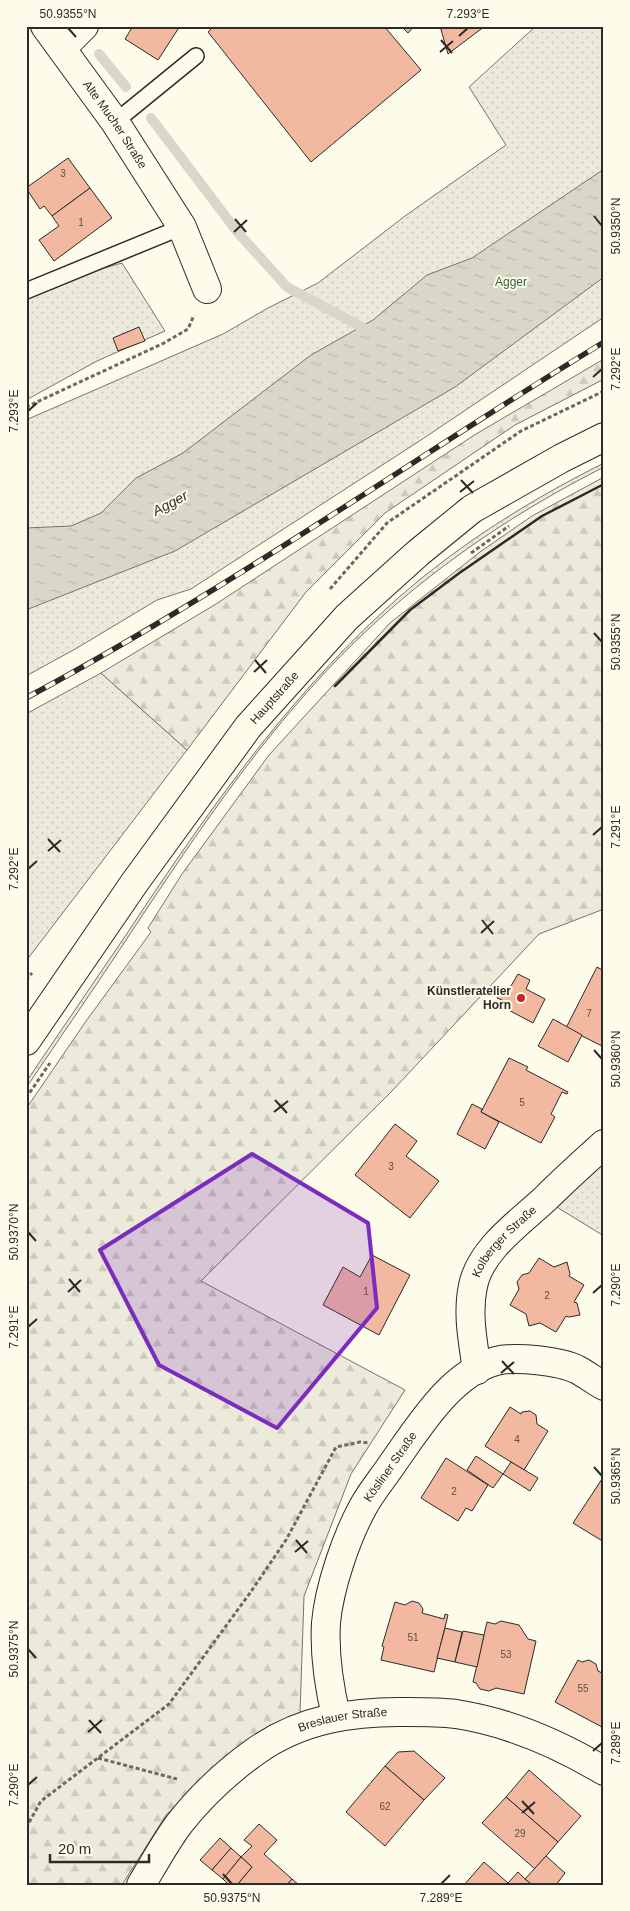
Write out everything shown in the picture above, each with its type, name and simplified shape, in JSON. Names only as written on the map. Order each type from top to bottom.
[{"type":"street","name":"Alte Mucher Straße","points":[[45,26],[115,122],[182,227],[207,289]]},
{"type":"street","points":[[62,48],[84,26]]},
{"type":"street","name":"Hauptstraße","points":[[26,1041],[135,882],[248,727],[347,617],[418,553],[472,509],[562,458],[604,437]]},
{"type":"street","name":"Kolberger Straße","points":[[477,1370],[469,1308],[473,1284],[484,1261],[513,1228],[604,1144]]},
{"type":"street","name":"Kösliner Straße","points":[[336,1716],[328,1681],[326,1622],[340,1560],[363,1507],[429,1413],[463,1379],[496,1361],[540,1360],[578,1369],[604,1386]]},
{"type":"street","name":"Breslauer Straße","points":[[141,1885],[179,1824],[211,1789],[257,1750],[302,1726],[336,1716],[374,1712],[456,1714],[491,1722],[532,1735],[604,1770]]},
{"type":"lane","points":[[115,122],[196,56]]},
{"type":"lane","points":[[26,291],[182,227]]},
{"type":"path","points":[[26,407],[164,343],[188,329],[207,289]]},
{"type":"path","points":[[387,523],[521,431],[604,391]]},
{"type":"path","points":[[469,554],[514,522]]},
{"type":"path","points":[[26,1098],[54,1057]]},
{"type":"path","points":[[26,1828],[41,1801],[169,1704],[286,1540],[336,1447],[360,1442],[405,1446]]},
{"type":"path","points":[[98,1758],[211,1789]]},
{"type":"highlighted area","points":[[252,1154],[368,1223],[377,1308],[277,1428],[159,1365],[100,1250]]},
{"type":"green space","name":"Agger","points":[[536,26],[604,26],[604,317],[424,438],[191,589],[157,600],[26,676],[26,420],[223,334],[268,308],[318,283],[405,216],[506,145],[469,87]]},
{"type":"green space","points":[[122,263],[165,331],[97,361],[26,400],[26,299],[97,270]]},
{"type":"green space","points":[[604,359],[604,379],[515,425],[385,513],[306,592],[187,750],[101,673],[216,604],[476,434]]},
{"type":"green space","points":[[604,463],[604,467],[513,518],[456,557],[402,599],[340,656],[274,731],[214,810],[26,1088],[26,1082],[216,804],[279,722],[348,645],[411,587],[463,547],[546,494]]},
{"type":"green space","points":[[604,477],[604,909],[539,934],[392,1091],[201,1281],[405,1390],[351,1474],[304,1596],[300,1713],[243,1743],[166,1815],[122,1885],[26,1885],[26,1109],[84,1024],[151,932],[148,928],[182,874],[269,755],[390,623],[480,552],[532,516]]},
{"type":"green space","points":[[101,673],[187,750],[26,961],[26,714]]},
{"type":"green space","points":[[604,1160],[604,1236],[555,1206]]},
{"type":"water","points":[[604,169],[604,277],[455,387],[175,551],[26,610],[26,528],[71,526],[101,513],[136,478],[183,453],[311,355],[373,320],[427,275],[472,258]]},
{"type":"building","points":[[133,26],[180,26],[158,60],[125,39]]},
{"type":"building","points":[[214,26],[384,26],[421,70],[311,162],[208,32]]},
{"type":"building","points":[[401,26],[414,26],[408,33]]},
{"type":"building","points":[[440,26],[485,26],[448,54]]},
{"type":"building","points":[[68,158],[90,188],[52,216],[44,206],[40,209],[26,188]]},
{"type":"building","points":[[90,188],[112,218],[54,261],[39,240],[59,226],[52,216]]},
{"type":"building","points":[[139,327],[145,341],[118,351],[113,338]]},
{"type":"building","points":[[597,967],[604,971],[604,1043],[602,1046],[566,1028]]},
{"type":"building","name":"Künstleratelier Horn","points":[[518,974],[530,980],[526,989],[545,999],[533,1023],[501,1006],[504,1001],[497,998],[503,988],[508,991]]},
{"type":"building","points":[[553,1019],[582,1035],[568,1062],[538,1046]]},
{"type":"building","points":[[509,1058],[528,1067],[526,1070],[568,1092],[567,1094],[562,1092],[551,1114],[555,1117],[541,1143],[481,1112]]},
{"type":"building","points":[[472,1104],[482,1109],[481,1112],[499,1122],[485,1149],[457,1134]]},
{"type":"building","points":[[395,1124],[417,1141],[406,1156],[439,1181],[410,1218],[355,1175]]},
{"type":"building","points":[[372,1255],[410,1275],[379,1335],[323,1305],[343,1267],[360,1277]]},
{"type":"building","points":[[539,1258],[554,1267],[567,1262],[569,1276],[584,1285],[574,1302],[577,1303],[580,1315],[566,1316],[556,1332],[540,1323],[529,1326],[526,1314],[510,1305],[519,1289],[517,1282],[522,1275],[529,1273]]},
{"type":"building","points":[[510,1407],[521,1414],[522,1412],[530,1411],[536,1415],[537,1424],[548,1431],[524,1470],[485,1446]]},
{"type":"building","points":[[476,1456],[503,1474],[493,1488],[467,1470]]},
{"type":"building","points":[[446,1458],[488,1485],[472,1511],[466,1508],[458,1521],[421,1498]]},
{"type":"building","points":[[511,1462],[538,1478],[530,1491],[503,1474]]},
{"type":"building","points":[[604,1476],[603,1481],[604,1542],[573,1523]]},
{"type":"building","points":[[412,1601],[419,1603],[423,1609],[422,1613],[444,1619],[445,1614],[448,1615],[434,1672],[381,1660],[384,1647],[382,1646],[395,1602],[405,1605]]},
{"type":"building","points":[[501,1621],[519,1625],[528,1639],[536,1641],[524,1694],[496,1688],[489,1691],[480,1689],[473,1682],[487,1622],[495,1624]]},
{"type":"building","points":[[445,1628],[462,1632],[455,1662],[437,1658]]},
{"type":"building","points":[[463,1631],[484,1635],[477,1667],[455,1662]]},
{"type":"building","points":[[578,1660],[582,1662],[589,1660],[596,1664],[598,1671],[604,1674],[604,1724],[602,1727],[555,1702]]},
{"type":"building","points":[[414,1751],[445,1778],[424,1800],[385,1766],[398,1752]]},
{"type":"building","points":[[385,1766],[424,1800],[385,1846],[346,1812]]},
{"type":"building","points":[[529,1770],[581,1816],[558,1842],[506,1797]]},
{"type":"building","points":[[506,1797],[558,1842],[535,1869],[482,1823]]},
{"type":"building","points":[[259,1824],[277,1840],[264,1854],[292,1879],[287,1885],[237,1885],[252,1867],[241,1857],[252,1846],[244,1840]]},
{"type":"building","points":[[220,1838],[231,1848],[212,1870],[200,1860]]},
{"type":"building","points":[[231,1848],[241,1857],[223,1879],[212,1870]]},
{"type":"building","points":[[546,1856],[565,1873],[556,1885],[532,1885],[525,1879]]},
{"type":"building","points":[[241,1857],[252,1867],[237,1885],[229,1885],[223,1879]]},
{"type":"building","points":[[484,1862],[508,1883],[510,1885],[464,1885]]},
{"type":"building","points":[[518,1872],[532,1885],[510,1885],[508,1883]]},
{"type":"building","points":[[292,1879],[299,1885],[287,1885]]},
{"type":"waterway","points":[[99,54],[126,87]]},
{"type":"waterway","points":[[151,118],[239,234],[287,287],[373,333]]},
{"type":"railway","points":[[26,698],[174,614],[604,342]]},
{"type":"wall","points":[[335,686],[410,610],[542,516],[604,484]]},
{"type":"place","name":"Künstleratelier Horn","points":[[521,998]]}]
